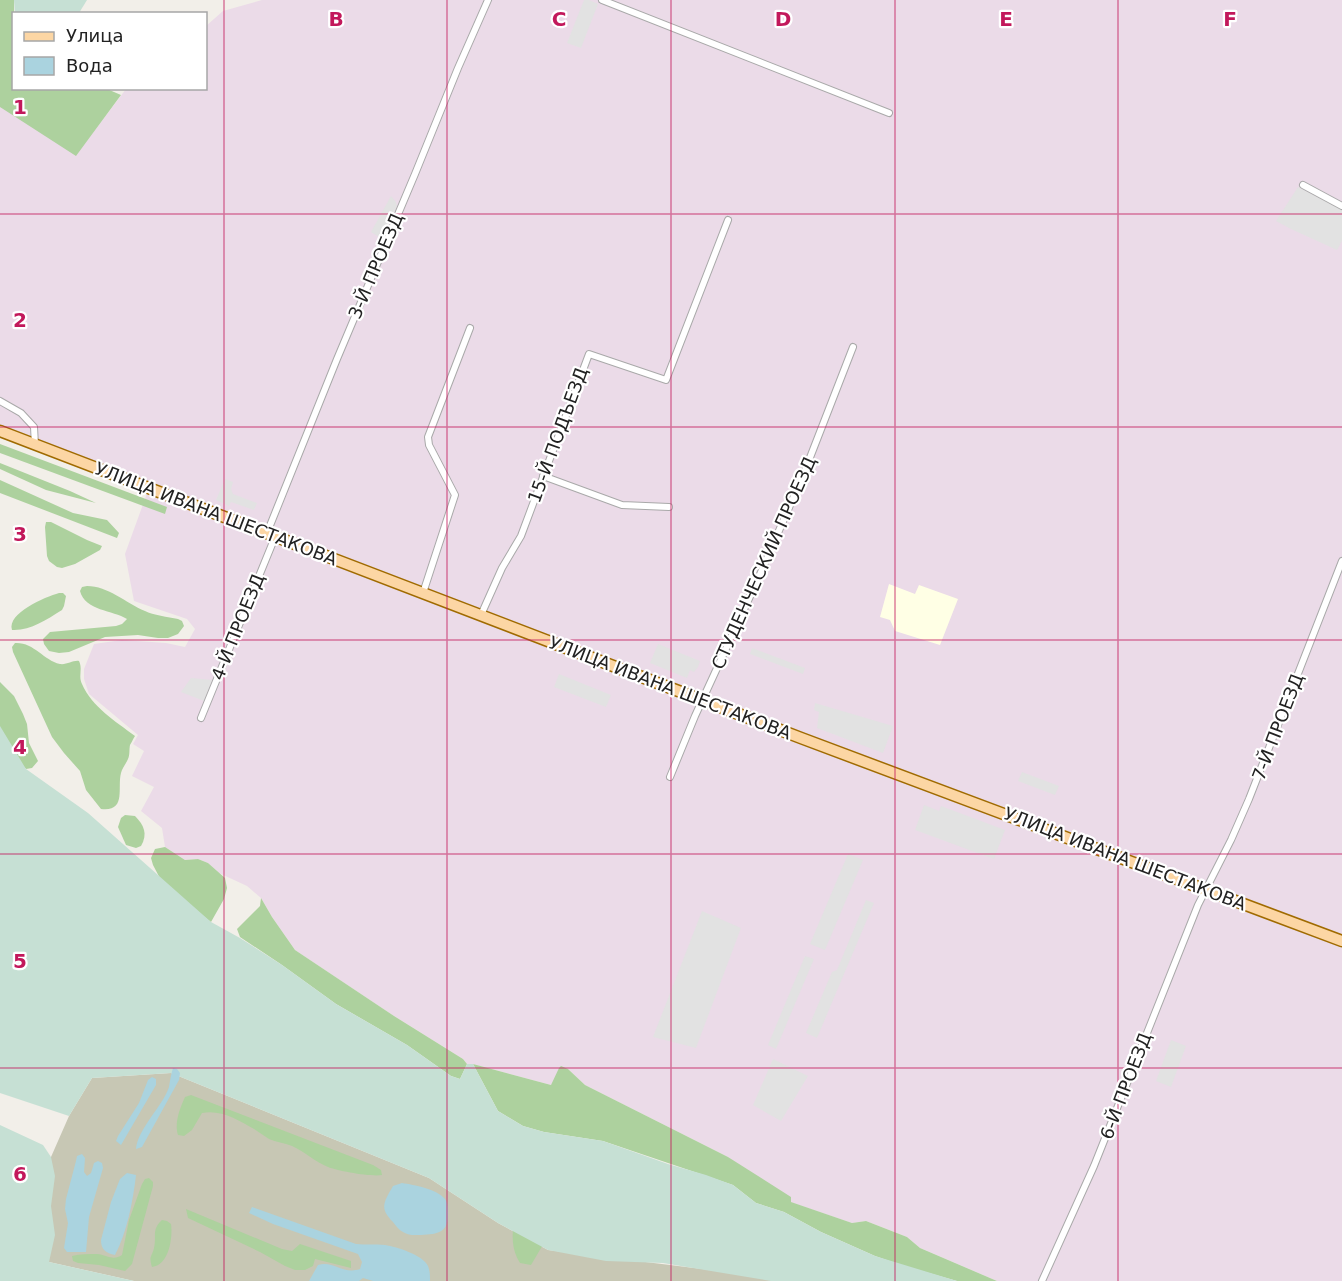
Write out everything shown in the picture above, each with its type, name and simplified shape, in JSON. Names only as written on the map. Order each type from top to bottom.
[{"type":"main road","name":"УЛИЦА ИВАНА ШЕСТАКОВА","points":[[0,431],[1342,941]]},
{"type":"street","name":"3-Й ПРОЕЗД","points":[[271,535],[333,369],[488,0]]},
{"type":"street","points":[[602,0],[889,113]]},
{"type":"street","points":[[1303,185],[1342,206]]},
{"type":"street","name":"15-Й ПОДЪЕЗД","points":[[481,615],[502,568],[521,536],[589,354],[666,380],[728,220]]},
{"type":"street","points":[[423,593],[455,495],[429,445],[428,437],[470,328]]},
{"type":"street","name":"СТУДЕНЧЕСКИЙ ПРОЕЗД","points":[[670,777],[804,473],[853,347]]},
{"type":"street","points":[[0,401],[21,413],[34,427],[35,445]]},
{"type":"street","points":[[543,476],[622,505],[669,507]]},
{"type":"street","name":"4-Й ПРОЕЗД","points":[[201,718],[271,535]]},
{"type":"street","name":"7-Й ПРОЕЗД","points":[[1205,889],[1245,810],[1342,561]]},
{"type":"street","name":"6-Й ПРОЕЗД","points":[[1044,1280],[1094,1167],[1205,889]]},
{"type":"shaded area","points":[[14,0],[87,0],[80,12],[15,12]]},
{"type":"shaded area","points":[[262,0],[1342,0],[1342,1281],[997,1281],[920,1248],[907,1237],[866,1221],[852,1223],[790,1202],[728,1157],[585,1085],[568,1069],[551,1085],[467,1064],[463,1059],[295,950],[261,898],[247,886],[219,873],[208,863],[198,859],[185,860],[165,847],[162,828],[141,811],[154,787],[132,776],[144,751],[133,744],[138,735],[89,694],[84,679],[84,669],[94,644],[122,640],[166,643],[185,647],[195,629],[187,619],[134,601],[125,554],[150,485],[0,427],[0,106],[76,155],[125,90],[207,90],[207,25],[223,11]]},
{"type":"shaded area","points":[[584,0],[598,4],[581,48],[567,43]]},
{"type":"shaded area","points":[[1298,187],[1342,210],[1342,241],[1337,250],[1276,221]]},
{"type":"shaded area","points":[[391,196],[397,206],[382,239],[371,232]]},
{"type":"shaded area","points":[[225,479],[233,482],[231,489],[233,494],[257,503],[254,510],[231,502],[229,506],[216,500]]},
{"type":"shaded area","points":[[889,584],[915,594],[919,585],[958,599],[940,645],[895,631],[890,620],[880,617]]},
{"type":"shaded area","points":[[658,644],[700,661],[698,667],[694,672],[690,670],[687,678],[650,663]]},
{"type":"shaded area","points":[[752,648],[805,668],[803,674],[750,654]]},
{"type":"shaded area","points":[[559,674],[611,695],[606,707],[554,687]]},
{"type":"shaded area","points":[[191,678],[212,680],[204,701],[181,692]]},
{"type":"shaded area","points":[[815,703],[893,726],[883,753],[817,728],[819,712],[814,710]]},
{"type":"shaded area","points":[[0,726],[26,769],[88,813],[211,922],[282,965],[336,1004],[407,1045],[451,1076],[460,1079],[467,1064],[473,1064],[498,1111],[523,1126],[544,1132],[603,1141],[706,1175],[733,1185],[756,1203],[784,1212],[821,1232],[875,1256],[957,1281],[771,1281],[663,1263],[606,1261],[548,1250],[498,1223],[429,1178],[171,1073],[92,1078],[69,1116],[0,1093]]},
{"type":"shaded area","points":[[1022,772],[1059,786],[1055,795],[1018,781]]},
{"type":"shaded area","points":[[924,805],[939,811],[941,806],[1005,830],[994,859],[915,830]]},
{"type":"shaded area","points":[[848,854],[863,860],[825,950],[810,944]]},
{"type":"shaded area","points":[[866,900],[874,903],[817,1038],[806,1033],[832,972],[837,970]]},
{"type":"shaded area","points":[[702,911],[741,928],[696,1048],[653,1037]]},
{"type":"shaded area","points":[[805,956],[814,959],[776,1049],[768,1045]]},
{"type":"shaded area","points":[[1171,1040],[1186,1046],[1171,1087],[1156,1081]]},
{"type":"shaded area","points":[[773,1059],[808,1076],[781,1121],[753,1105]]},
{"type":"shaded area","points":[[171,1073],[429,1178],[498,1223],[548,1250],[800,1281],[134,1281],[49,1262],[36,1188],[69,1116],[92,1078]]},
{"type":"shaded area","points":[[0,1125],[43,1145],[51,1157],[55,1176],[51,1206],[55,1235],[49,1262],[134,1281],[0,1281]]},
{"type":"green space","points":[[0,0],[14,0],[12,90],[109,90],[121,95],[76,156],[0,107]]},
{"type":"green space","points":[[0,444],[167,507],[165,514],[0,453]]},
{"type":"green space","points":[[0,463],[96,503],[46,490],[0,469]]},
{"type":"green space","points":[[0,480],[73,513],[107,520],[119,533],[117,538],[0,493]]},
{"type":"green space","points":[[46,522],[51,522],[102,546],[100,550],[75,564],[62,568],[57,567],[49,561],[47,556]]},
{"type":"green space","points":[[87,586],[110,592],[148,612],[178,619],[184,626],[178,634],[168,638],[138,635],[105,637],[69,652],[49,651],[43,639],[50,632],[116,626],[127,619],[87,603],[80,591],[82,587]]},
{"type":"green space","points":[[59,593],[66,596],[62,610],[32,627],[12,630],[15,618],[21,612]]},
{"type":"green space","points":[[15,643],[28,645],[48,659],[60,664],[79,661],[81,681],[86,692],[105,713],[135,736],[122,771],[119,798],[115,807],[101,809],[86,790],[80,771],[52,737],[13,652],[12,647]]},
{"type":"green space","points":[[0,682],[14,696],[27,724],[29,743],[38,761],[32,768],[26,769],[0,741]]},
{"type":"green space","points":[[125,815],[135,816],[143,826],[145,834],[141,846],[136,848],[126,845],[118,827],[121,818]]},
{"type":"green space","points":[[165,847],[185,860],[198,859],[208,863],[225,878],[227,888],[224,899],[211,922],[164,886],[151,858],[155,849]]},
{"type":"green space","points":[[261,898],[295,950],[463,1059],[467,1064],[460,1079],[451,1076],[407,1045],[336,1004],[240,937],[237,929],[260,906]]},
{"type":"green space","points":[[473,1064],[551,1085],[561,1066],[568,1069],[585,1085],[728,1157],[791,1197],[791,1202],[852,1223],[866,1221],[907,1237],[920,1248],[997,1281],[957,1281],[904,1266],[821,1232],[784,1212],[756,1203],[733,1185],[603,1141],[544,1132],[523,1126],[498,1111]]},
{"type":"green space","points":[[191,1095],[373,1165],[381,1170],[382,1175],[355,1173],[328,1167],[296,1148],[269,1139],[236,1119],[222,1114],[202,1113],[192,1130],[184,1136],[178,1135],[177,1121],[180,1111],[185,1097]]},
{"type":"green space","points":[[149,1178],[153,1186],[132,1264],[125,1271],[73,1261],[72,1256],[78,1255],[97,1254],[113,1258],[122,1255],[129,1220],[142,1184],[145,1179]]},
{"type":"green space","points":[[186,1209],[282,1249],[292,1251],[300,1244],[351,1261],[351,1268],[315,1259],[313,1266],[305,1270],[295,1270],[188,1218]]},
{"type":"green space","points":[[514,1219],[544,1243],[531,1265],[520,1263],[515,1252]]},
{"type":"green space","points":[[162,1220],[171,1224],[169,1250],[158,1265],[152,1267],[155,1230]]},
{"type":"water","points":[[173,1068],[180,1073],[179,1080],[142,1147],[136,1149],[141,1133],[166,1094]]},
{"type":"water","points":[[152,1077],[156,1079],[156,1085],[121,1145],[116,1141],[118,1136],[139,1103],[148,1080]]},
{"type":"water","points":[[82,1154],[85,1158],[84,1172],[87,1176],[91,1173],[94,1163],[98,1161],[102,1163],[103,1168],[89,1217],[86,1252],[67,1252],[64,1248],[68,1223],[65,1209],[66,1199],[77,1156]]},
{"type":"water","points":[[127,1173],[136,1175],[135,1185],[126,1226],[115,1255],[105,1250],[101,1240],[111,1202],[120,1179]]},
{"type":"water","points":[[402,1183],[431,1190],[445,1199],[448,1206],[448,1219],[441,1231],[427,1235],[408,1234],[399,1229],[389,1217],[384,1209],[385,1201],[393,1186]]},
{"type":"water","points":[[252,1207],[356,1244],[385,1245],[409,1252],[421,1258],[428,1266],[430,1281],[373,1281],[363,1278],[359,1281],[309,1281],[318,1265],[328,1264],[354,1270],[360,1269],[362,1262],[358,1254],[273,1224],[249,1213]]}]
